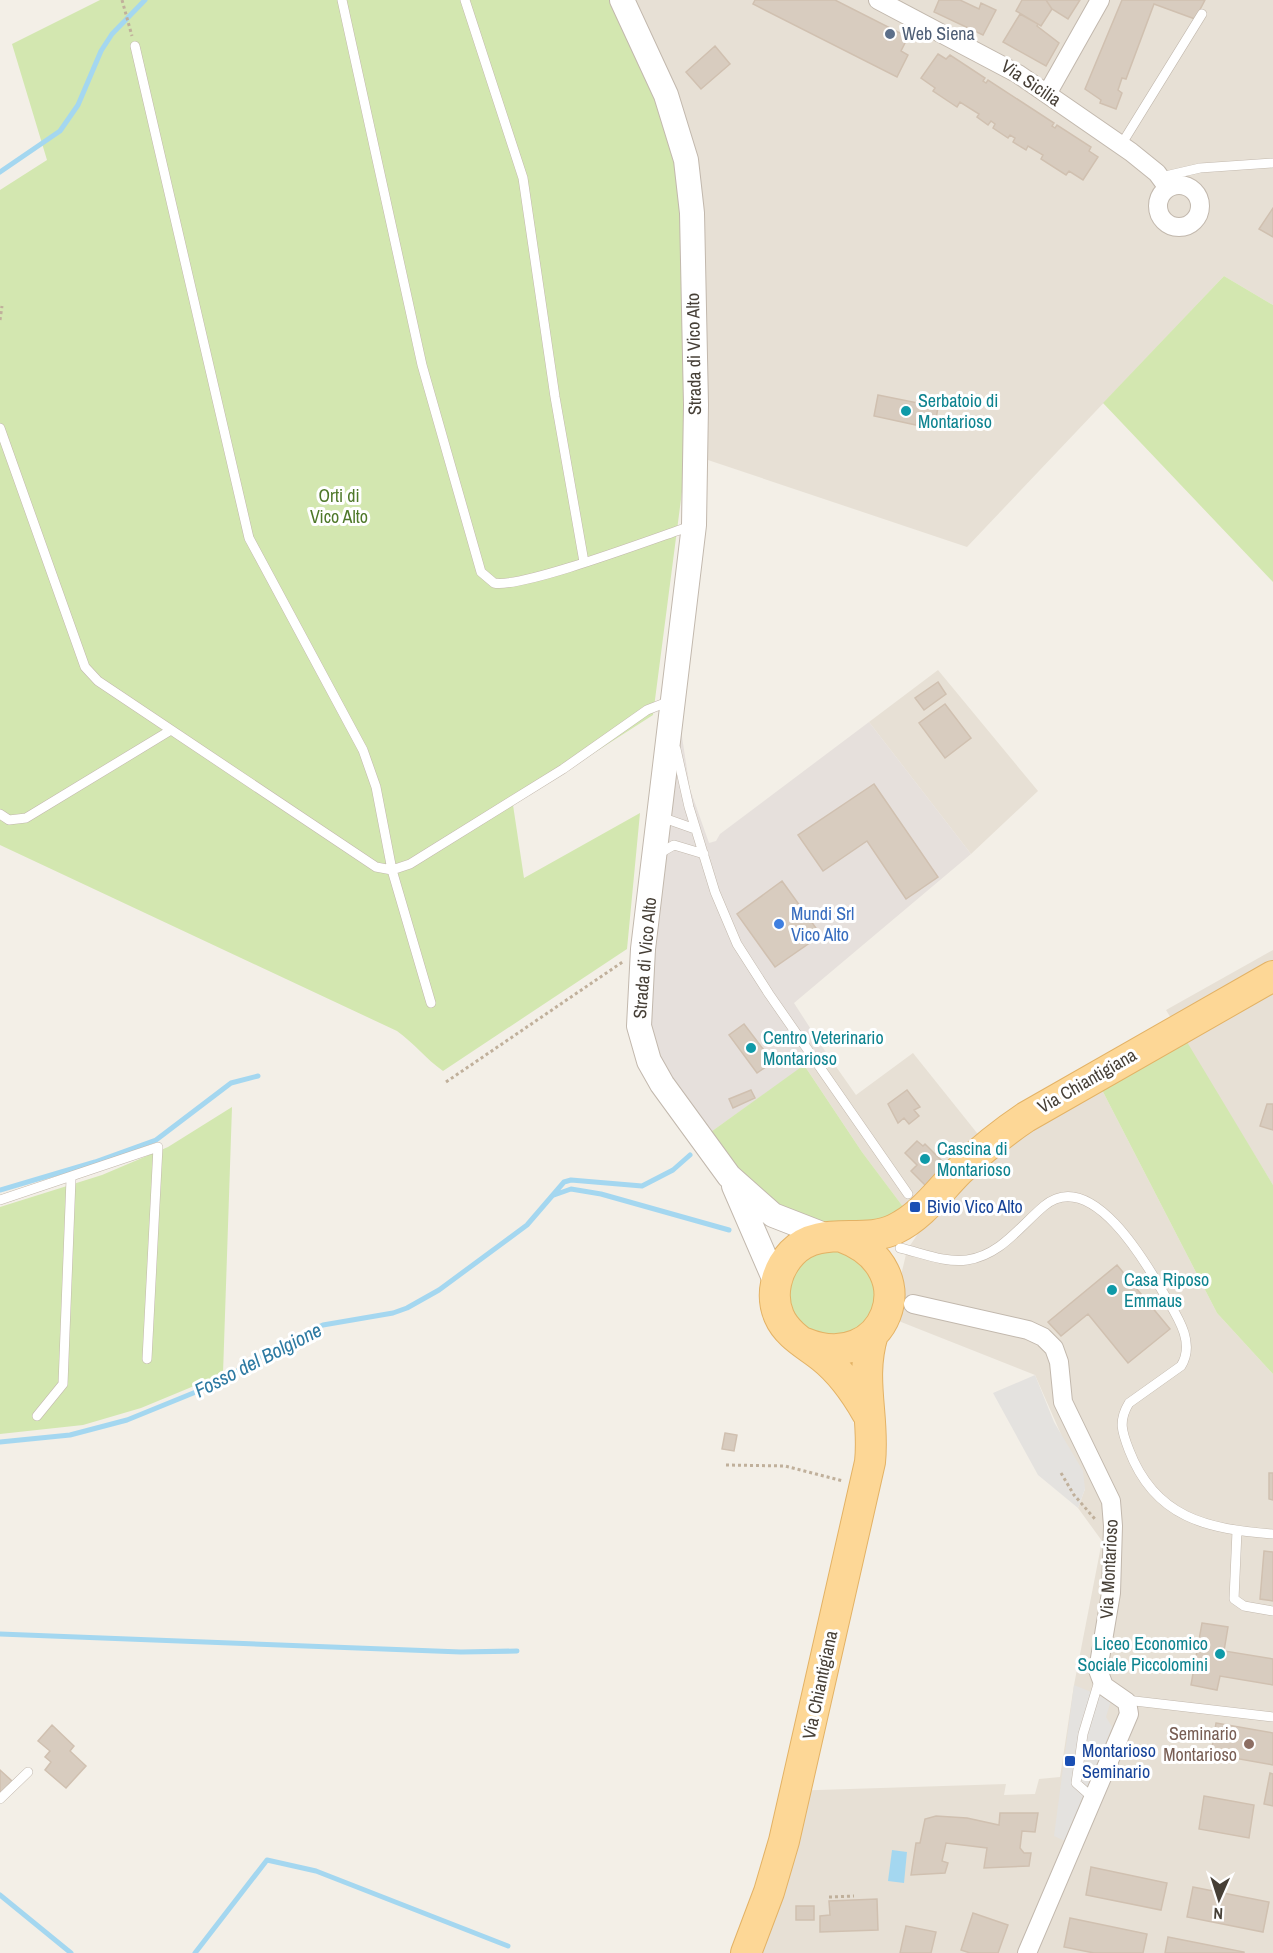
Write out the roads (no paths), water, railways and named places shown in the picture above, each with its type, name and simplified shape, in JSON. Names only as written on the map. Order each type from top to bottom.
[{"type":"main road","name":"Via Chiantigiana","points":[[867,1413],[858,1397],[836,1370],[789,1331],[780,1317],[775,1300],[776,1283],[782,1266],[794,1251],[809,1241],[835,1237],[866,1237],[887,1233],[914,1203],[1026,1117],[1273,976]]},
{"type":"main road","name":"Via Chiantigiana","points":[[746,1953],[769,1892],[784,1841],[864,1488],[871,1443],[867,1413],[866,1369],[873,1334],[887,1312],[890,1299],[887,1275],[900,1248],[914,1203]]},
{"type":"main road","points":[[835,1237],[861,1244],[877,1257],[887,1275]]},
{"type":"main road","points":[[802,1342],[820,1349],[839,1350],[857,1345],[873,1334]]},
{"type":"street","name":"Strada di Vico Alto","points":[[622,0],[666,95],[682,144],[690,188],[696,405],[693,525],[644,950],[638,1013],[641,1039],[649,1061],[670,1096],[729,1176],[773,1215],[835,1237]]},
{"type":"street","name":"Via Sicilia","points":[[878,0],[995,60],[1121,145],[1165,182]]},
{"type":"street","points":[[1047,94],[1100,0]]},
{"type":"street","name":"Strada di Vico Alto","points":[[729,1176],[776,1283]]},
{"type":"street","name":"Via Montarioso","points":[[913,1304],[1028,1330],[1043,1337],[1054,1348],[1059,1362],[1063,1402],[1109,1496],[1113,1538],[1110,1605],[1098,1662],[1100,1679]]},
{"type":"street","points":[[1027,1953],[1128,1718],[1130,1709],[1126,1700],[1107,1688],[1100,1679]]},
{"type":"lane","points":[[342,0],[419,354],[481,572],[490,581],[504,584],[584,562],[693,525]]},
{"type":"lane","points":[[465,0],[523,178],[555,397],[584,562]]},
{"type":"lane","points":[[1121,145],[1202,14]]},
{"type":"lane","points":[[135,46],[249,538],[366,756],[376,788],[392,870],[431,1003]]},
{"type":"lane","points":[[1165,182],[1200,168],[1273,163]]},
{"type":"lane","points":[[0,428],[85,667],[98,681],[353,854],[376,867],[392,870],[410,864],[563,769],[647,710],[671,710]]},
{"type":"lane","name":"Strada di Vico Alto","points":[[671,710],[695,829],[719,904],[745,958],[914,1203]]},
{"type":"lane","points":[[0,814],[9,820],[26,818],[171,730]]},
{"type":"lane","points":[[659,816],[695,829]]},
{"type":"lane","points":[[654,857],[675,844],[704,854]]},
{"type":"lane","points":[[0,1200],[71,1179],[158,1147],[147,1359]]},
{"type":"lane","points":[[38,1416],[63,1384],[71,1179]]},
{"type":"lane","points":[[900,1248],[951,1260],[968,1260],[992,1252],[1005,1244],[1047,1203],[1062,1197],[1075,1196],[1104,1212],[1124,1232],[1139,1254],[1168,1299],[1185,1332],[1185,1360],[1181,1366],[1129,1403],[1124,1412],[1120,1429],[1133,1461],[1149,1488],[1176,1512],[1202,1523],[1237,1531],[1273,1534]]},
{"type":"lane","points":[[1237,1531],[1234,1599],[1245,1606],[1273,1611]]},
{"type":"lane","points":[[1094,1799],[1085,1794],[1076,1783],[1083,1734],[1100,1679]]},
{"type":"lane","points":[[1126,1700],[1273,1717]]},
{"type":"lane","points":[[0,1799],[28,1772]]},
{"type":"water","points":[[892,1850],[907,1852],[904,1883],[888,1881]]},
{"type":"waterway","points":[[0,172],[60,131],[78,105],[101,51],[112,34],[145,0]]},
{"type":"waterway","points":[[0,1190],[95,1162],[156,1140],[231,1083],[258,1076]]},
{"type":"waterway","name":"Fosso del Bolgione","points":[[0,1442],[70,1435],[127,1420],[213,1385],[294,1338],[323,1325],[393,1313],[407,1308],[439,1290],[527,1225],[564,1182],[571,1180],[642,1186],[673,1170],[690,1155]]},
{"type":"waterway","points":[[554,1195],[571,1189],[601,1194],[729,1230]]},
{"type":"waterway","points":[[0,1634],[461,1652],[517,1651]]},
{"type":"waterway","points":[[195,1953],[267,1860],[316,1871],[508,1946]]},
{"type":"waterway","points":[[0,1895],[71,1953]]},
{"type":"place","name":"Web Siena","points":[[890,34]]},
{"type":"place","name":"Serbatoio di Montarioso","points":[[906,411]]},
{"type":"place","name":"Mundi Srl Vico Alto","points":[[779,924]]},
{"type":"place","name":"Centro Veterinario Montarioso","points":[[751,1048]]},
{"type":"place","name":"Cascina di Montarioso","points":[[925,1159]]},
{"type":"place","name":"Bivio Vico Alto","points":[[915,1207]]},
{"type":"place","name":"Casa Riposo Emmaus","points":[[1112,1290]]},
{"type":"place","name":"Liceo Economico Sociale Piccolomini","points":[[1220,1654]]},
{"type":"place","name":"Seminario Montarioso","points":[[1249,1744]]},
{"type":"place","name":"Montarioso Seminario","points":[[1070,1761]]},
{"type":"park label","name":"Orti di Vico Alto","points":[[339,506]]}]
